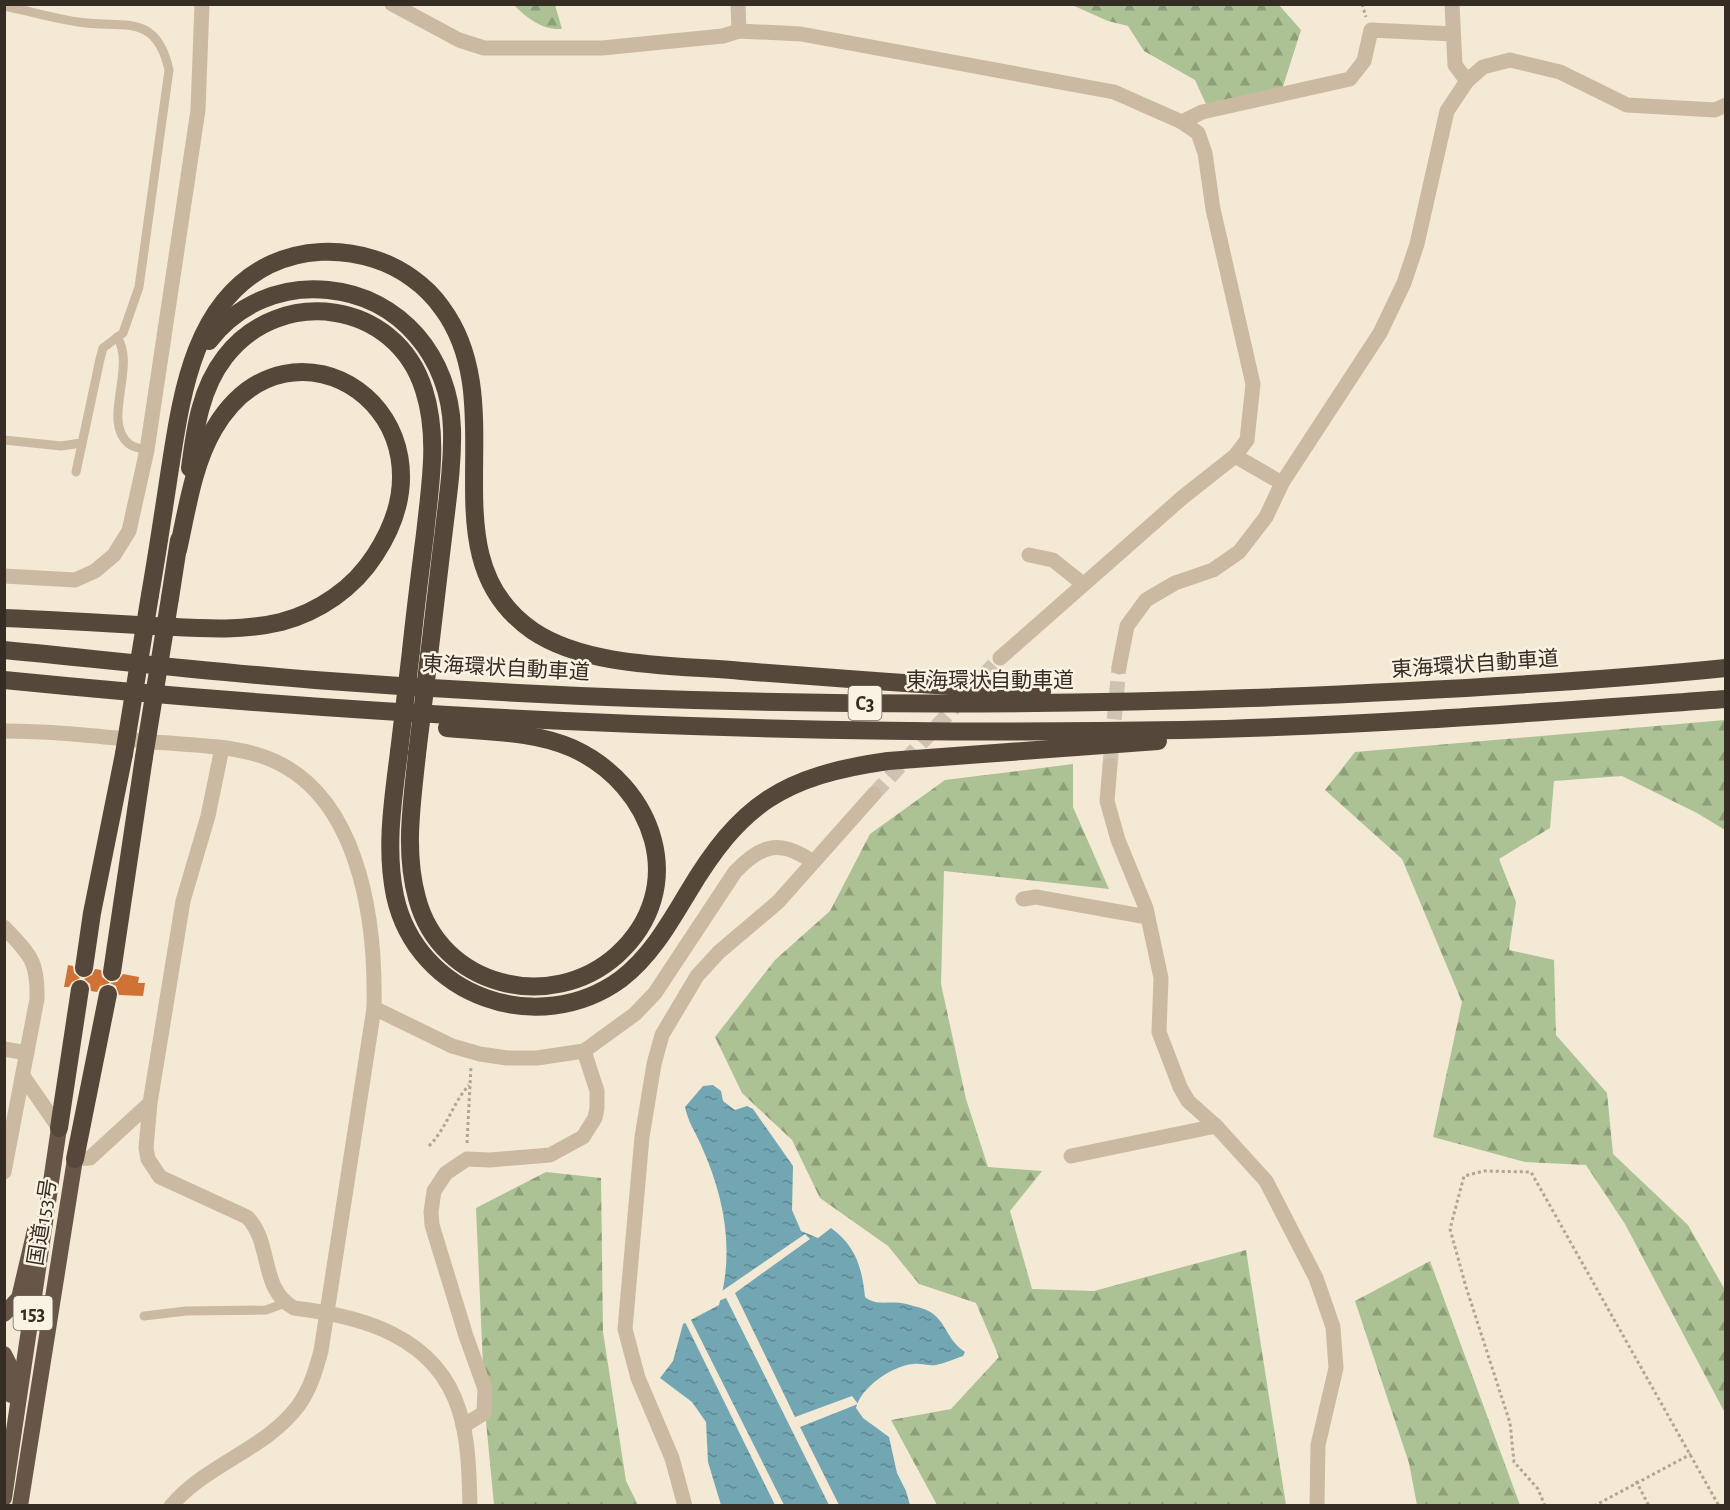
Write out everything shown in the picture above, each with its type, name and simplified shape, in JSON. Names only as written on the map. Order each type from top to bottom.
[{"type":"highway","points":[[84,968],[92,913],[124,754],[185,385],[200,340],[211,320],[238,286],[253,274],[291,256],[315,252],[363,255],[384,262],[421,285],[437,300],[460,337],[472,379],[476,442],[475,516],[479,554],[485,572],[493,590],[519,621],[556,644],[603,657],[642,662],[881,682],[1048,692],[1297,691],[1342,694]]},
{"type":"highway","points":[[185,385],[205,346],[219,328],[236,313],[266,298],[296,290],[338,291],[376,302],[408,325],[422,341],[443,380],[452,427],[450,481],[429,656],[390,853],[396,898],[410,935],[434,967],[469,992],[505,1005],[544,1008],[585,998],[621,979],[652,948],[728,833],[762,802],[802,781],[853,766],[888,761],[1342,725]]},
{"type":"highway","points":[[104,690],[166,702],[519,735],[569,747],[589,757],[625,785],[640,804],[656,849],[654,891],[646,916],[632,940],[601,968],[563,984],[544,988],[524,988],[485,977],[452,954],[425,921],[413,880],[409,831],[408,753],[411,651],[431,478],[432,429],[423,387],[415,369],[392,340],[362,320],[328,311],[289,313],[253,330],[224,358],[213,376],[198,418],[178,550],[170,598],[144,757],[112,972]]},
{"type":"highway","points":[[4,618],[236,628],[282,621],[314,609],[343,591],[359,576],[378,551],[393,523],[402,481],[397,441],[379,407],[365,394],[331,376],[312,372],[272,378],[255,386],[226,412],[205,448],[195,475],[178,550]]},
{"type":"highway","name":"東海環状自動車道","points":[[4,650],[313,680],[673,699],[1019,703],[1342,694],[1725,668]]},
{"type":"highway","name":"C3","points":[[4,680],[443,716],[674,728],[995,732],[1342,725],[1725,699]]},
{"type":"highway","points":[[59,1128],[80,989]]},
{"type":"highway","points":[[75,1159],[108,993]]},
{"type":"highway","name":"153","points":[[4,1314],[19,1298],[24,1284],[59,1128]]},
{"type":"highway","name":"国道153号","points":[[4,1498],[59,1128]]},
{"type":"highway","name":"国道153号","points":[[20,1506],[75,1159]]},
{"type":"highway","name":"153","points":[[4,1354],[12,1370],[12,1385],[4,1450]]},
{"type":"street","points":[[4,576],[75,580],[95,571],[114,555],[129,531],[147,450],[198,110],[202,4]]},
{"type":"street","points":[[392,4],[459,40],[484,48],[602,48],[723,36],[739,31],[801,34],[1114,92],[1182,122],[1197,133],[1205,153],[1213,209],[1253,384],[1247,440],[1235,456],[1083,584],[1000,658]]},
{"type":"street","points":[[738,4],[739,31]]},
{"type":"street","points":[[1452,4],[1455,65],[1467,81]]},
{"type":"street","points":[[1182,122],[1202,112],[1350,79],[1364,61],[1371,30],[1454,34]]},
{"type":"street","points":[[1119,667],[1127,626],[1146,600],[1175,583],[1213,570],[1239,552],[1266,517],[1282,483],[1380,333],[1404,283],[1417,244],[1447,111],[1467,81],[1484,67],[1510,60],[1560,72],[1627,105],[1715,110],[1725,105]]},
{"type":"street","points":[[1235,456],[1282,483]]},
{"type":"street","points":[[1029,555],[1053,560],[1083,584]]},
{"type":"street","points":[[4,731],[45,731],[222,748],[256,754],[278,764],[314,790],[341,826],[364,889],[375,968],[374,1008],[321,1351],[313,1377],[299,1405],[275,1430],[194,1484],[171,1506]]},
{"type":"street","points":[[222,748],[208,816],[183,902],[150,1103],[146,1149],[153,1169],[170,1183],[247,1217],[255,1225],[272,1286],[285,1303],[294,1308],[327,1312],[377,1325],[411,1346],[442,1378],[459,1408],[463,1425],[470,1506]]},
{"type":"street","points":[[1110,765],[1107,801],[1118,840],[1148,917],[1161,978],[1159,1032],[1188,1101],[1216,1126],[1266,1181],[1316,1278],[1333,1327],[1336,1368],[1318,1445],[1317,1506]]},
{"type":"street","points":[[685,1506],[672,1458],[638,1378],[625,1329],[648,1094],[662,1035],[697,976],[719,952],[778,902],[873,794]]},
{"type":"street","points":[[374,1008],[452,1046],[474,1053],[507,1059],[537,1058],[584,1050],[635,1014],[655,993],[735,872],[746,861],[771,847],[785,848],[813,862]]},
{"type":"street","points":[[1023,899],[1036,897],[1148,917]]},
{"type":"street","points":[[4,927],[35,965],[37,999],[4,1172]]},
{"type":"street","points":[[4,1049],[27,1053]]},
{"type":"street","points":[[463,1425],[484,1413],[486,1389],[440,1257],[431,1212],[434,1191],[453,1167],[467,1159],[490,1160],[550,1155],[583,1137],[595,1119],[597,1108],[597,1091],[584,1050]]},
{"type":"street","points":[[23,1076],[59,1128]]},
{"type":"street","points":[[75,1159],[90,1158],[150,1103]]},
{"type":"street","points":[[1071,1156],[1216,1126]]},
{"type":"lane","points":[[4,6],[81,23],[132,23],[148,31],[164,48],[169,70],[139,287],[123,333],[103,348],[99,359],[76,471]]},
{"type":"lane","points":[[117,337],[122,343],[124,362],[118,428],[129,445],[147,450]]},
{"type":"lane","points":[[4,440],[62,446],[81,443]]},
{"type":"lane","points":[[144,1316],[186,1311],[266,1310],[285,1303]]},
{"type":"path","points":[[467,1159],[469,1085],[474,1053]]},
{"type":"path","points":[[429,1146],[439,1136],[452,1108],[469,1085]]},
{"type":"path","points":[[1545,1506],[1538,1489],[1514,1462],[1510,1423],[1466,1287],[1450,1229],[1464,1176],[1484,1171],[1531,1172],[1719,1506]]},
{"type":"path","points":[[1594,1506],[1636,1481],[1691,1454]]},
{"type":"path","points":[[1636,1481],[1649,1506]]},
{"type":"green space","points":[[514,5],[555,5],[562,29],[548,28],[536,23]]},
{"type":"green space","points":[[1072,5],[1279,5],[1301,30],[1279,99],[1206,104],[1195,80],[1144,51],[1128,26],[1108,21]]},
{"type":"green space","points":[[1725,720],[1725,830],[1697,813],[1622,776],[1554,781],[1550,828],[1499,859],[1516,902],[1509,950],[1554,960],[1556,1035],[1607,1093],[1613,1154],[1688,1225],[1725,1290],[1725,1413],[1625,1224],[1586,1165],[1525,1162],[1433,1137],[1462,1002],[1402,859],[1325,790],[1355,752]]},
{"type":"green space","points":[[1073,764],[1073,807],[1109,889],[944,871],[941,984],[966,1099],[988,1167],[1042,1171],[1010,1211],[1032,1289],[1094,1291],[1246,1250],[1286,1505],[937,1505],[891,1420],[951,1409],[999,1357],[976,1303],[919,1284],[888,1246],[820,1198],[792,1140],[742,1093],[715,1037],[775,960],[830,911],[870,834],[945,780]]},
{"type":"green space","points":[[546,1172],[601,1178],[603,1332],[626,1481],[638,1505],[494,1505],[485,1411],[476,1208]]},
{"type":"green space","points":[[1430,1261],[1520,1505],[1417,1505],[1409,1463],[1355,1301]]},
{"type":"water","points":[[713,1085],[721,1091],[723,1101],[735,1110],[747,1106],[753,1109],[793,1166],[792,1210],[801,1231],[818,1238],[831,1228],[846,1242],[856,1258],[860,1267],[865,1297],[878,1302],[907,1304],[932,1313],[942,1323],[958,1347],[965,1352],[963,1356],[939,1364],[913,1364],[887,1373],[871,1385],[859,1400],[856,1408],[863,1418],[889,1437],[897,1473],[910,1505],[721,1505],[708,1462],[706,1422],[692,1402],[660,1378],[673,1361],[683,1324],[719,1305],[724,1284],[726,1244],[721,1204],[709,1164],[685,1107],[703,1086]]},
{"type":"pier","points":[[805,1234],[810,1239],[735,1293],[795,1417],[852,1396],[858,1404],[800,1427],[839,1505],[829,1505],[726,1298],[716,1302],[719,1293]]},
{"type":"pier","points":[[689,1316],[784,1505],[775,1505],[684,1320]]},
{"type":"building","points":[[68,965],[73,966],[74,973],[80,978],[72,982],[69,987],[64,987]]},
{"type":"building","points":[[95,969],[101,970],[102,977],[110,983],[100,986],[97,992],[91,991],[90,984],[84,979],[92,975]]},
{"type":"building","points":[[123,974],[139,977],[138,983],[145,983],[143,996],[119,995],[116,986],[110,983],[117,982]]},
{"type":"tunnel","points":[[874,794],[1000,658]]},
{"type":"tunnel","points":[[1110,765],[1119,667]]}]
